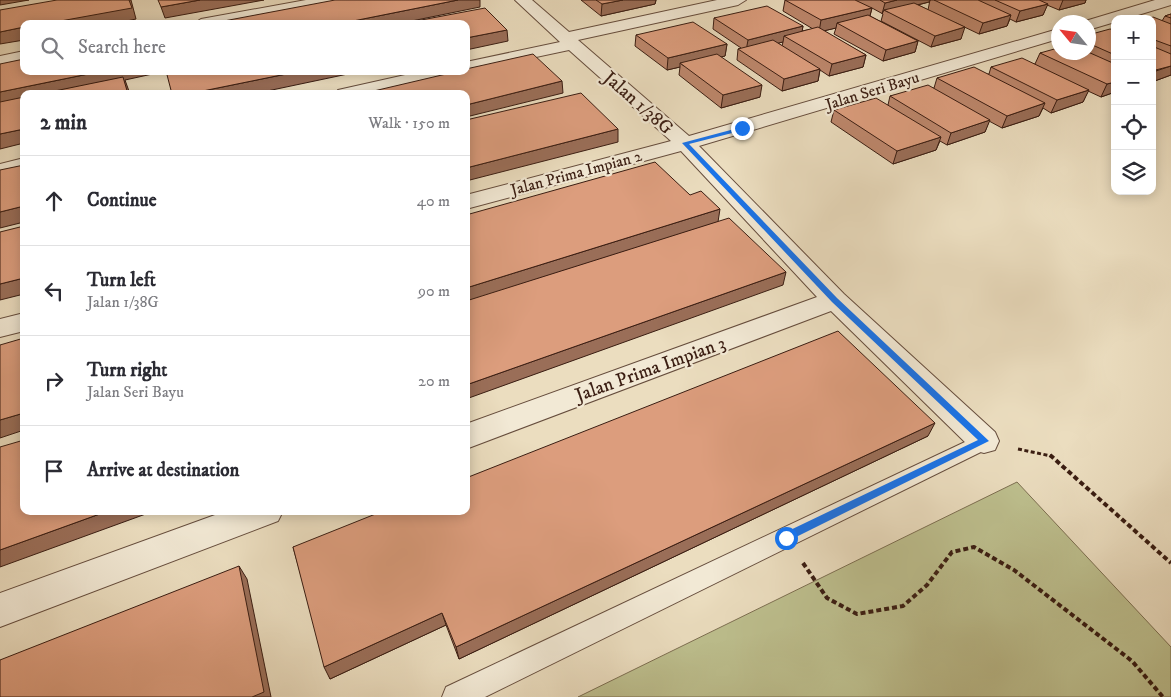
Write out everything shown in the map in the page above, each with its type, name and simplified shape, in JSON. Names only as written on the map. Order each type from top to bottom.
[{"type":"street","points":[[223,20],[331,0]]},
{"type":"street","name":"Jalan 1/38G","points":[[523,0],[685,143],[835,300],[984,441]]},
{"type":"street","points":[[470,66],[738,0]]},
{"type":"street","points":[[1096,23],[1171,0]]},
{"type":"street","name":"Jalan Seri Bayu","points":[[685,143],[742,128],[1051,36]]},
{"type":"street","points":[[0,60],[20,57]]},
{"type":"street","points":[[364,90],[430,75]]},
{"type":"street","name":"Jalan Prima Impian 2","points":[[470,201],[685,143]]},
{"type":"street","points":[[0,170],[20,165]]},
{"type":"street","name":"Jalan Prima Impian 3","points":[[470,436],[835,300]]},
{"type":"street","points":[[0,328],[20,323]]},
{"type":"street","points":[[0,610],[255,515]]},
{"type":"lane","points":[[456,697],[984,441]]},
{"type":"path","points":[[984,441],[1050,455],[1171,563]]},
{"type":"path","points":[[786,538],[827,598],[857,614],[903,606],[927,585],[952,552],[974,547],[1014,570],[1132,661],[1163,697]]},
{"type":"green space","points":[[1017,482],[1171,647],[1171,697],[578,697]]},
{"type":"building","points":[[57,0],[129,0],[132,8],[66,20],[20,20],[20,28],[0,32],[0,10]]},
{"type":"building","points":[[158,0],[200,0],[161,7]]},
{"type":"building","points":[[335,0],[458,0],[358,20],[229,20]]},
{"type":"building","points":[[596,0],[623,0],[602,4]]},
{"type":"building","points":[[785,0],[855,0],[872,8],[821,20]]},
{"type":"building","points":[[880,0],[897,0],[885,3]]},
{"type":"building","points":[[934,0],[978,0],[1011,15],[983,23]]},
{"type":"building","points":[[995,0],[1039,0],[1048,4],[1020,11]]},
{"type":"building","points":[[914,3],[965,27],[935,36],[884,10]]},
{"type":"building","points":[[767,6],[803,26],[748,40],[714,18]]},
{"type":"building","points":[[485,8],[507,30],[470,37],[470,20],[421,20]]},
{"type":"building","points":[[868,15],[918,41],[886,50],[837,23]]},
{"type":"building","points":[[1156,18],[1171,24],[1171,46],[1156,40]]},
{"type":"building","points":[[693,22],[727,44],[668,58],[636,35]]},
{"type":"building","points":[[818,27],[866,55],[832,64],[784,36]]},
{"type":"building","points":[[1111,29],[1111,53],[1096,47],[1096,33]]},
{"type":"building","points":[[773,40],[820,69],[784,79],[738,49]]},
{"type":"building","points":[[1156,48],[1171,54],[1171,66],[1156,70]]},
{"type":"building","points":[[1051,50],[1051,58],[1040,53]]},
{"type":"building","points":[[533,54],[562,81],[470,104],[470,90],[378,90],[442,75],[470,75],[470,68]]},
{"type":"building","points":[[717,54],[762,85],[723,95],[680,63]]},
{"type":"building","points":[[1096,56],[1111,62],[1111,83],[1107,84],[1055,60],[1096,60]]},
{"type":"building","points":[[1022,58],[1089,90],[1057,100],[991,67]]},
{"type":"building","points":[[20,60],[20,75],[83,75],[0,92],[0,64]]},
{"type":"building","points":[[974,67],[1045,103],[1007,116],[937,78]]},
{"type":"building","points":[[167,75],[281,75],[208,90],[171,90]]},
{"type":"building","points":[[123,77],[127,90],[60,90]]},
{"type":"building","points":[[928,85],[990,120],[951,133],[890,96]]},
{"type":"building","points":[[581,93],[618,129],[470,167],[470,119]]},
{"type":"building","points":[[20,98],[20,130],[0,134],[0,102]]},
{"type":"building","points":[[876,98],[941,137],[897,151],[834,110]]},
{"type":"building","points":[[655,162],[690,195],[701,191],[720,209],[470,287],[470,214]]},
{"type":"building","points":[[20,166],[20,207],[0,212],[0,170]]},
{"type":"building","points":[[729,218],[786,272],[470,384],[470,300]]},
{"type":"building","points":[[20,227],[20,279],[0,284],[0,232]]},
{"type":"building","points":[[838,331],[935,423],[456,647],[442,613],[324,667],[293,547],[373,515],[470,515],[470,476]]},
{"type":"building","points":[[20,339],[20,414],[0,420],[0,345]]},
{"type":"building","points":[[20,441],[20,515],[97,515],[0,550],[0,447]]},
{"type":"building","points":[[239,566],[264,692],[252,697],[0,697],[0,660]]},
{"type":"route","points":[[742,128],[685,143],[835,300],[984,441],[786,538]]}]
